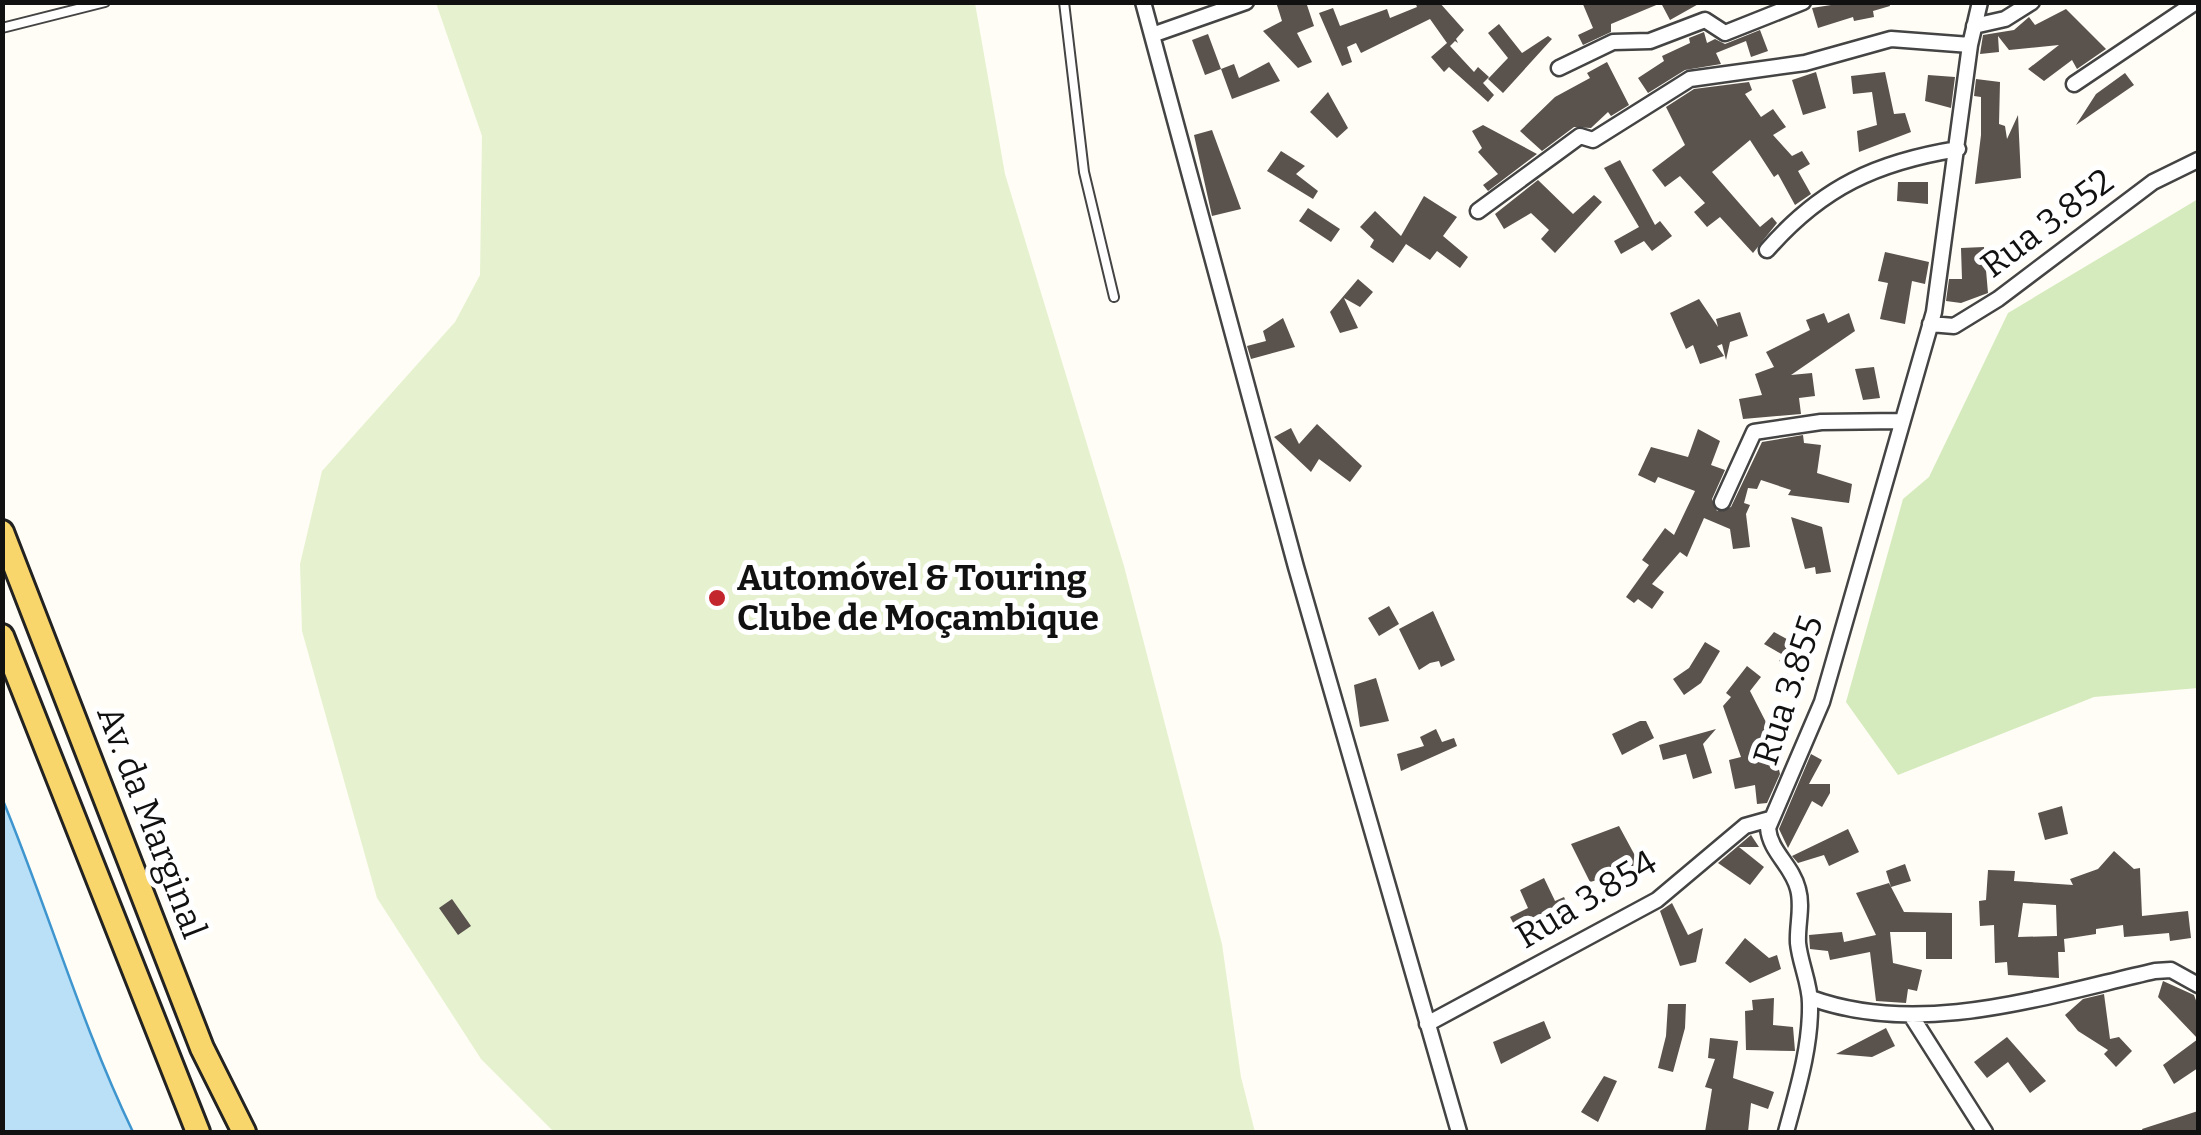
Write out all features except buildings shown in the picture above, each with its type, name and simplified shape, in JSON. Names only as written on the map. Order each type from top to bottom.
[{"type":"main road","name":"Av. da Marginal","points":[[2,532],[202,1048],[244,1132]]},
{"type":"main road","name":"Av. da Marginal","points":[[2,636],[198,1132]]},
{"type":"street","points":[[1143,2],[1296,568],[1459,1132]]},
{"type":"street","points":[[1152,35],[1246,2]]},
{"type":"street","points":[[1559,68],[1613,42],[1650,40],[1705,20],[1725,33],[1804,2]]},
{"type":"street","name":"Rua 3.855","points":[[1811,998],[1803,979],[1798,940],[1801,901],[1797,882],[1769,841],[1770,819],[1785,796],[1822,702],[1930,324],[1947,241],[1970,45],[1980,2]]},
{"type":"street","points":[[1974,26],[2005,19],[2032,2]]},
{"type":"street","points":[[2074,84],[2196,2]]},
{"type":"street","points":[[1478,211],[1580,136],[1593,140],[1682,82],[1805,63],[1891,39],[1970,45]]},
{"type":"street","points":[[1767,250],[1795,218],[1835,189],[1902,158],[1958,149]]},
{"type":"street","name":"Rua 3.852","points":[[1930,324],[1943,328],[1969,317],[2153,182],[2198,160]]},
{"type":"street","points":[[1722,502],[1754,432],[1820,422],[1900,421]]},
{"type":"street","name":"Rua 3.854","points":[[1426,1024],[1657,900],[1745,826],[1770,819]]},
{"type":"street","points":[[1786,1132],[1808,1034],[1811,998],[1836,1007],[1912,1018],[2048,996],[2155,971],[2172,970],[2198,985]]},
{"type":"street","points":[[1912,1018],[1986,1132]]},
{"type":"lane","points":[[2,28],[105,2]]},
{"type":"lane","points":[[1064,2],[1084,172],[1114,297]]},
{"type":"green space","name":"Automóvel & Touring Clube de Moçambique","points":[[436,3],[975,3],[1005,174],[1124,566],[1222,944],[1241,1077],[1255,1132],[554,1132],[481,1059],[377,898],[302,631],[300,564],[322,471],[455,322],[480,275],[482,136]]},
{"type":"green space","points":[[2198,199],[2198,688],[2094,697],[1898,775],[1846,702],[1903,499],[1929,477],[2008,313]]},
{"type":"water","points":[[2,798],[97,1050],[133,1132],[3,1132]]},
{"type":"place","name":"Automóvel & Touring Clube de Moçambique","points":[[717,598]]}]
